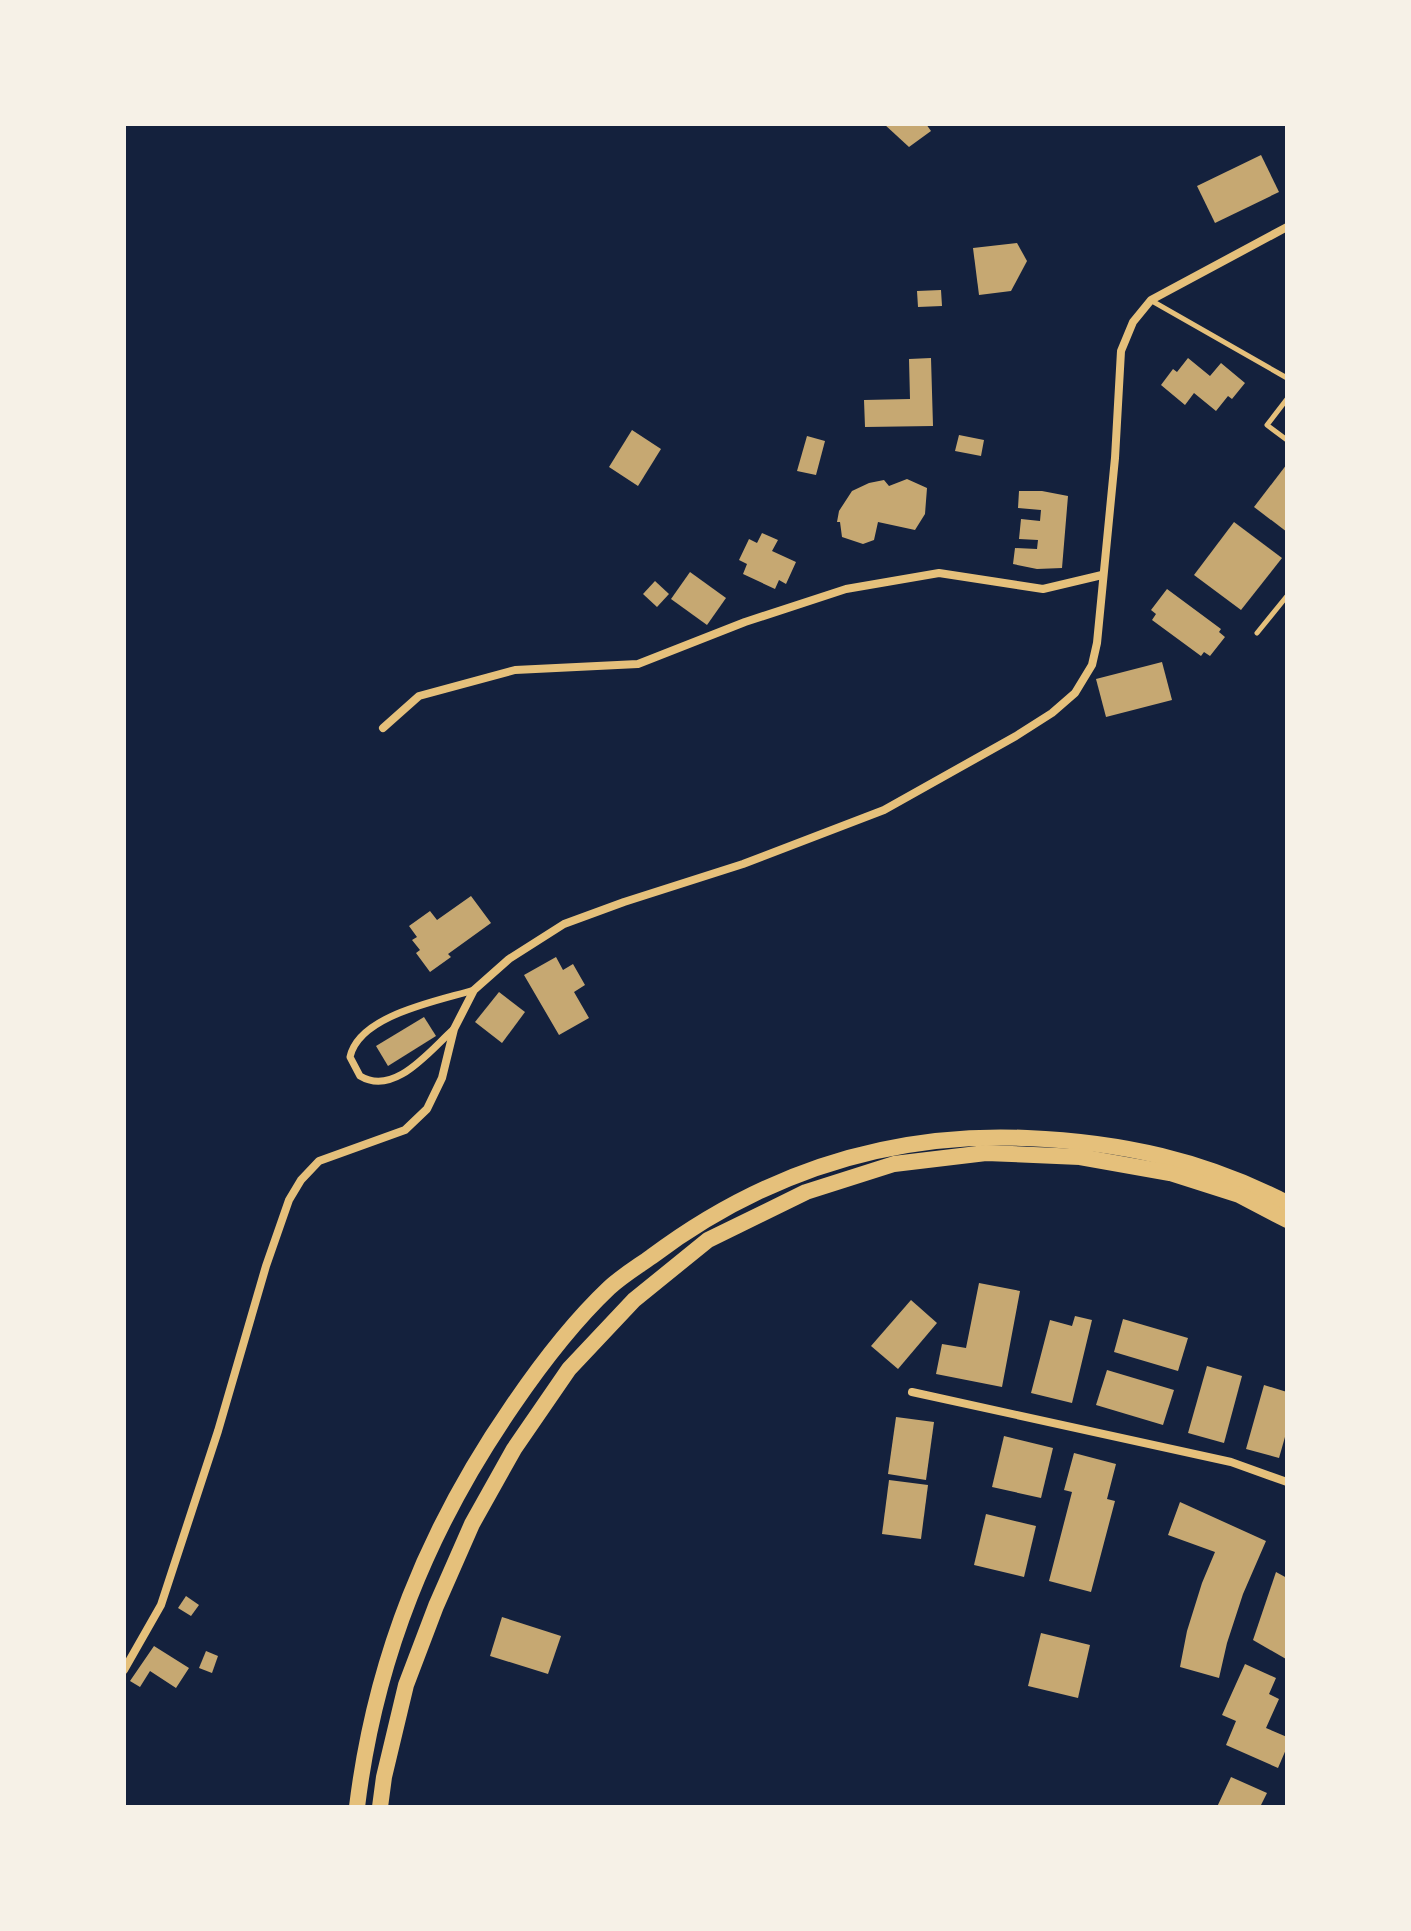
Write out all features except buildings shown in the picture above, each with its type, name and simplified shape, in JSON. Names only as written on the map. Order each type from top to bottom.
[{"type":"main road","points":[[357,1807],[379,1684],[405,1605],[451,1504],[488,1441],[547,1356],[610,1287],[692,1226],[788,1176],[884,1148],[983,1136],[1082,1140],[1167,1155],[1245,1181],[1287,1203]]},
{"type":"main road","points":[[380,1807],[406,1685],[472,1524],[514,1449],[569,1369],[634,1300],[708,1240],[806,1192],[894,1164],[986,1153],[1080,1157],[1170,1173],[1239,1195],[1287,1220]]},
{"type":"street","points":[[124,1670],[161,1605],[218,1431],[266,1266],[289,1200],[301,1180],[319,1161],[391,1136],[418,1119],[437,1092],[454,1029],[474,990],[509,959],[564,924],[743,864],[884,810],[1036,724],[1075,693],[1092,665],[1097,643],[1115,458],[1121,351],[1133,322],[1151,300],[1287,227]]},
{"type":"street","points":[[383,728],[419,696],[515,670],[638,664],[745,622],[846,589],[939,573],[1043,589],[1102,575]]},
{"type":"street","points":[[454,1029],[401,1076],[388,1082],[368,1081],[360,1076],[350,1057],[357,1040],[377,1024],[474,990]]},
{"type":"street","points":[[912,1392],[1231,1462],[1287,1482]]},
{"type":"lane","points":[[1151,300],[1287,378]]},
{"type":"lane","points":[[1287,399],[1267,425],[1287,440]]},
{"type":"lane","points":[[1257,633],[1287,596]]}]
